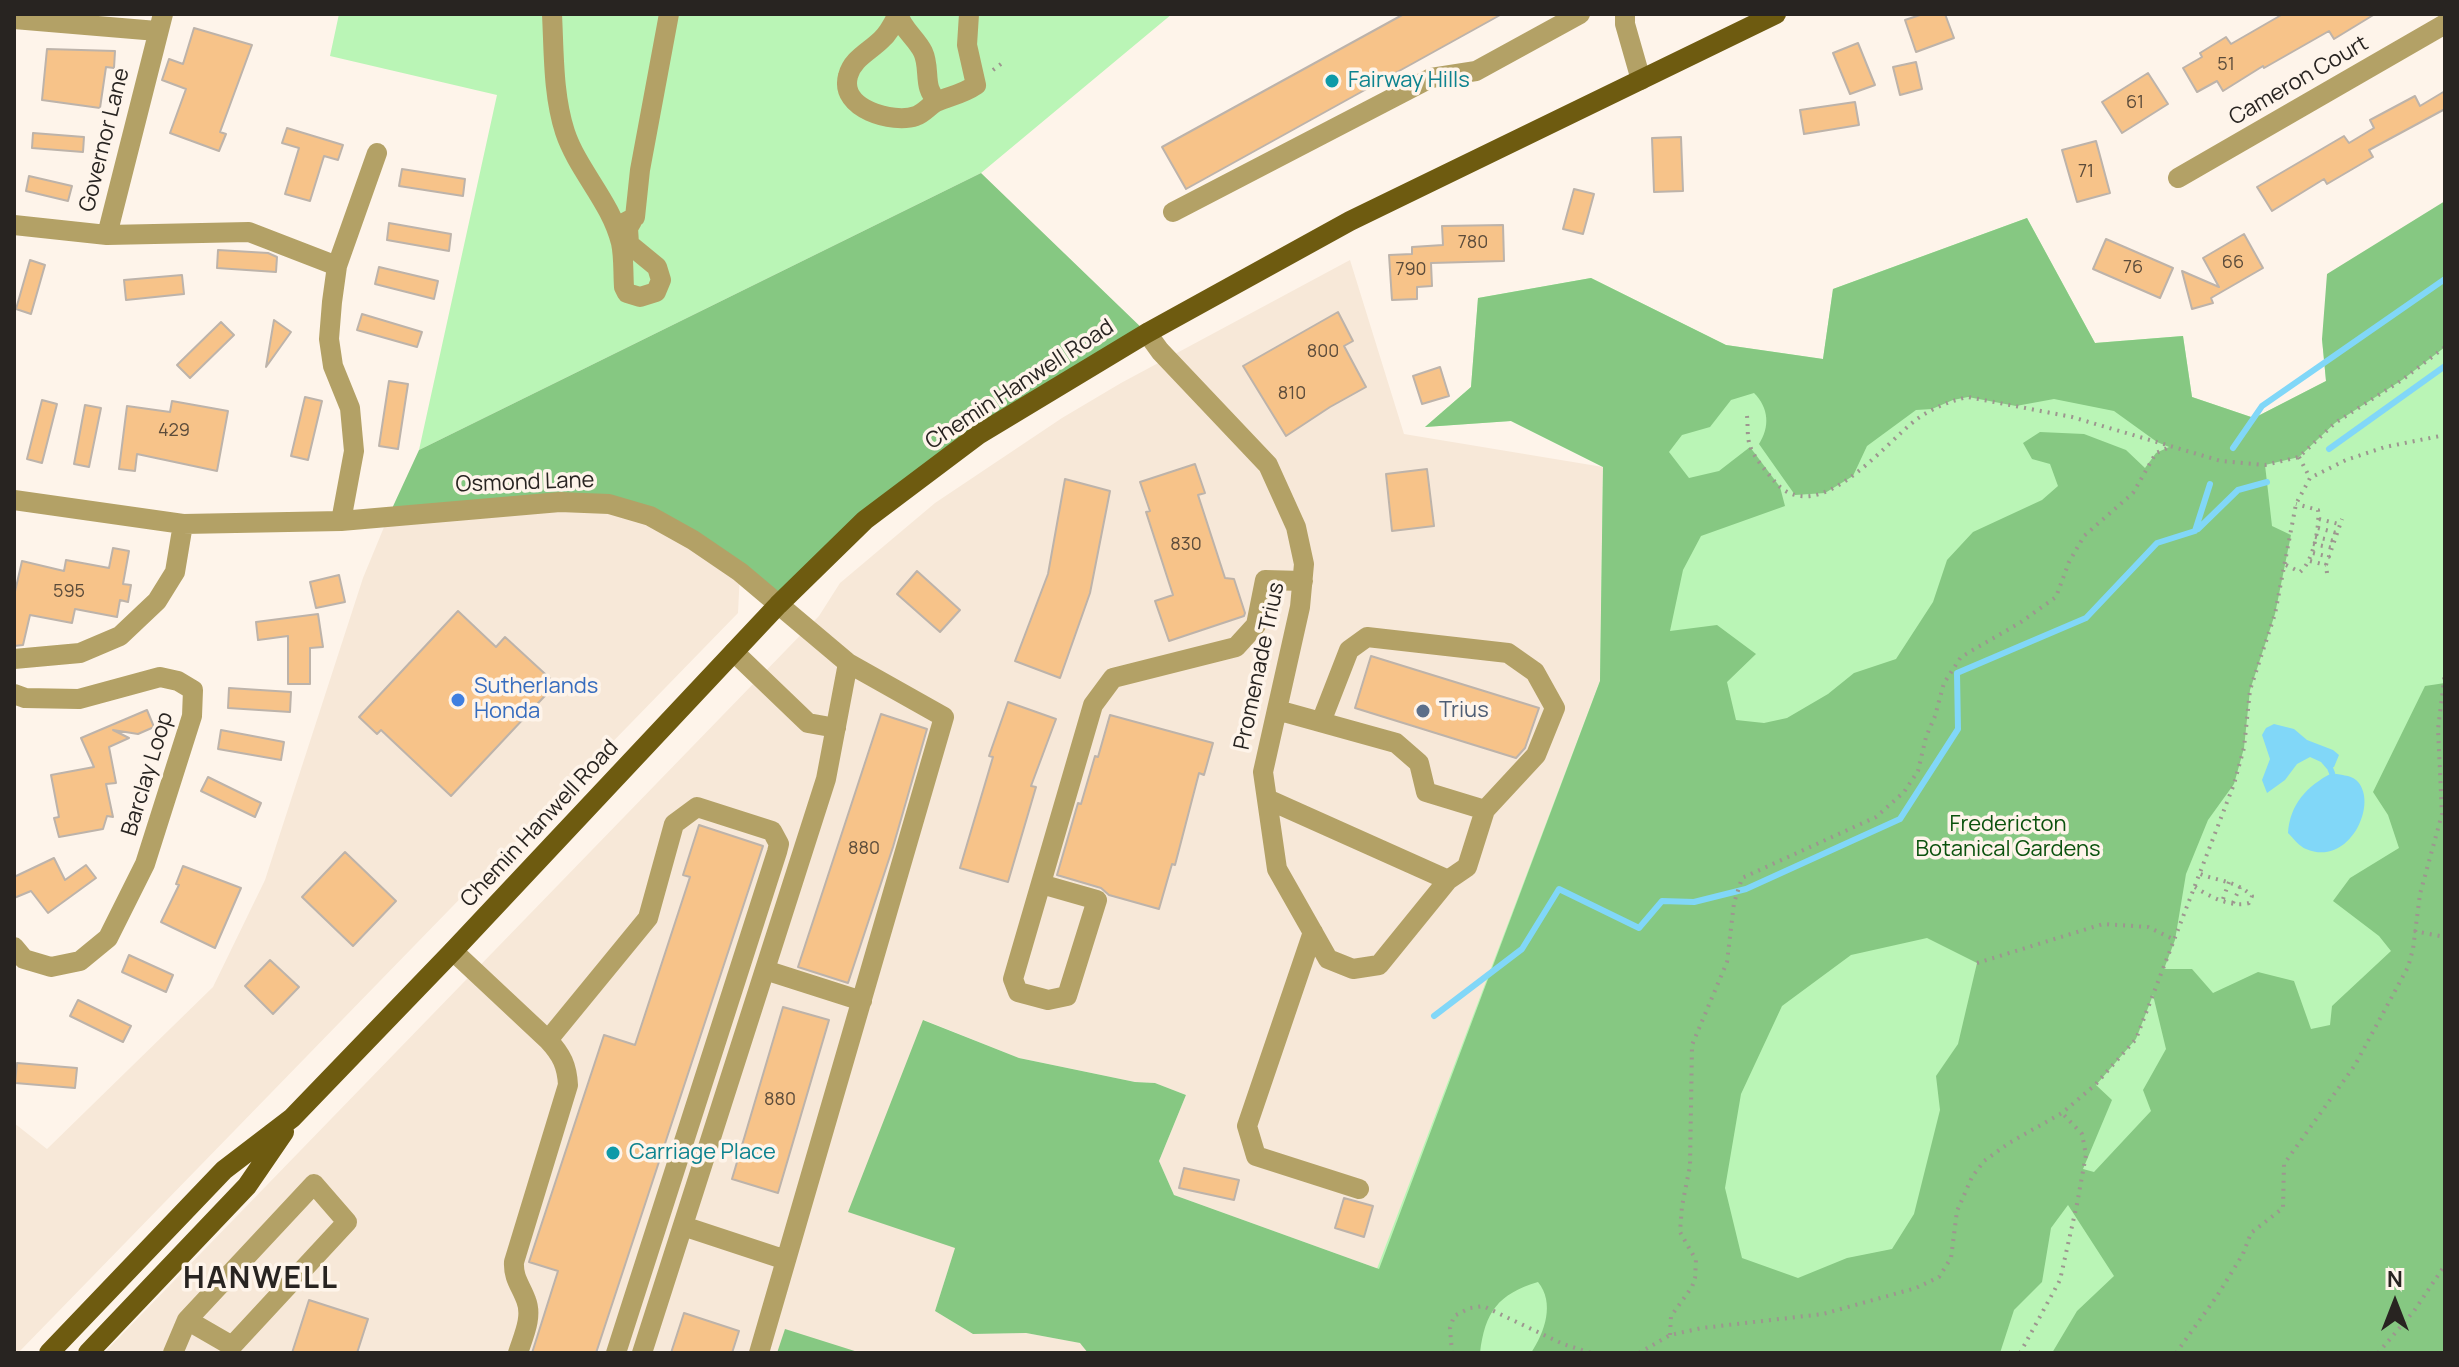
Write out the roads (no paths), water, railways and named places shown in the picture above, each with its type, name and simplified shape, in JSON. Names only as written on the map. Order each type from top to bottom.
[{"type":"main road","name":"Chemin Hanwell Road","points":[[49,1353],[224,1170],[292,1118],[778,605],[865,520],[978,435],[1147,333],[1350,221],[1776,14]]},
{"type":"main road","name":"Chemin Hanwell Road","points":[[88,1353],[247,1186],[292,1118]]},
{"type":"street","points":[[552,14],[556,86],[564,128],[570,145],[623,224],[635,217],[640,170],[669,14]]},
{"type":"street","points":[[898,14],[901,25],[923,52],[929,90],[938,101]]},
{"type":"street","points":[[898,14],[882,40],[852,67],[848,75],[848,92],[854,101],[874,114],[906,118],[921,114],[938,101],[962,94],[976,85],[967,45],[969,14]]},
{"type":"street","points":[[1173,212],[1431,78],[1476,71],[1580,14]]},
{"type":"street","points":[[1625,14],[1641,80]]},
{"type":"street","points":[[14,19],[160,23]]},
{"type":"street","name":"Governor Lane","points":[[14,225],[107,235],[160,23]]},
{"type":"street","name":"Cameron Court","points":[[2178,178],[2445,24]]},
{"type":"street","points":[[341,521],[354,451],[350,408],[333,366],[329,339],[337,266],[377,153]]},
{"type":"street","points":[[107,235],[249,232],[337,266]]},
{"type":"street","name":"Promenade Trius","points":[[1147,333],[1160,351],[1268,465],[1296,527],[1304,564],[1300,607],[1263,772],[1277,869],[1328,959],[1353,969],[1379,965],[1448,880],[1467,867],[1485,810]]},
{"type":"street","name":"Osmond Lane","points":[[14,500],[183,524],[341,521],[546,503],[609,504],[650,516],[693,540],[740,572],[848,663],[944,717],[862,1001]]},
{"type":"street","points":[[14,659],[80,653],[120,636],[157,601],[175,572],[183,524]]},
{"type":"street","points":[[1041,884],[1097,900],[1067,996],[1048,1000],[1018,992],[1013,979],[1093,705],[1113,678],[1236,647],[1256,625],[1265,580],[1303,581]]},
{"type":"street","points":[[1277,710],[1396,743],[1419,763],[1426,792],[1485,810],[1536,755],[1555,708],[1535,672],[1508,653],[1367,637],[1349,650],[1321,722]]},
{"type":"street","points":[[734,652],[808,723],[836,728]]},
{"type":"street","points":[[642,1353],[826,779],[848,663]]},
{"type":"street","name":"Barclay Loop","points":[[14,694],[25,698],[79,699],[160,677],[178,681],[193,690],[192,716],[145,864],[108,938],[80,961],[51,967],[24,959],[14,947]]},
{"type":"street","points":[[1267,799],[1448,880]]},
{"type":"street","points":[[548,1040],[648,918],[674,824],[681,817],[697,807],[772,831],[779,844],[777,852],[616,1353]]},
{"type":"street","points":[[1313,932],[1247,1126],[1256,1156],[1359,1189]]},
{"type":"street","points":[[453,951],[548,1040],[567,1067],[568,1085],[514,1262],[513,1273],[527,1302],[529,1314],[518,1353]]},
{"type":"street","points":[[759,1353],[862,1001],[765,970]]},
{"type":"street","points":[[173,1353],[187,1320],[314,1184],[347,1222],[232,1346],[187,1320]]},
{"type":"street","points":[[683,1226],[786,1260]]},
{"type":"water","points":[[2274,724],[2294,729],[2307,740],[2333,750],[2339,755],[2334,767],[2327,769],[2310,757],[2297,764],[2285,780],[2267,793],[2262,780],[2270,759],[2262,735],[2266,728]]},
{"type":"water","points":[[2332,773],[2356,780],[2363,790],[2362,816],[2356,830],[2336,849],[2322,852],[2306,849],[2288,833],[2292,813],[2308,790]]},
{"type":"waterway","points":[[2233,448],[2262,406],[2445,279]]},
{"type":"waterway","points":[[2329,449],[2445,366]]},
{"type":"waterway","points":[[2198,529],[2238,490],[2267,482]]},
{"type":"waterway","points":[[1434,1016],[1522,949],[1559,889],[1639,928],[1662,901],[1694,902],[1746,889],[1900,819],[1958,729],[1957,673],[2086,618],[2157,543],[2195,531],[2210,484]]},
{"type":"waterway","points":[[2330,768],[2332,773]]},
{"type":"place","name":"Fairway Hills","points":[[1332,81]]},
{"type":"place","name":"Sutherlands Honda","points":[[458,700]]},
{"type":"place","name":"Trius","points":[[1423,711]]},
{"type":"place","name":"Carriage Place","points":[[613,1153]]},
{"type":"district","name":"HANWELL","points":[[261,1280]]},
{"type":"park label","name":"Fredericton Botanical Gardens","points":[[2008,838]]}]
